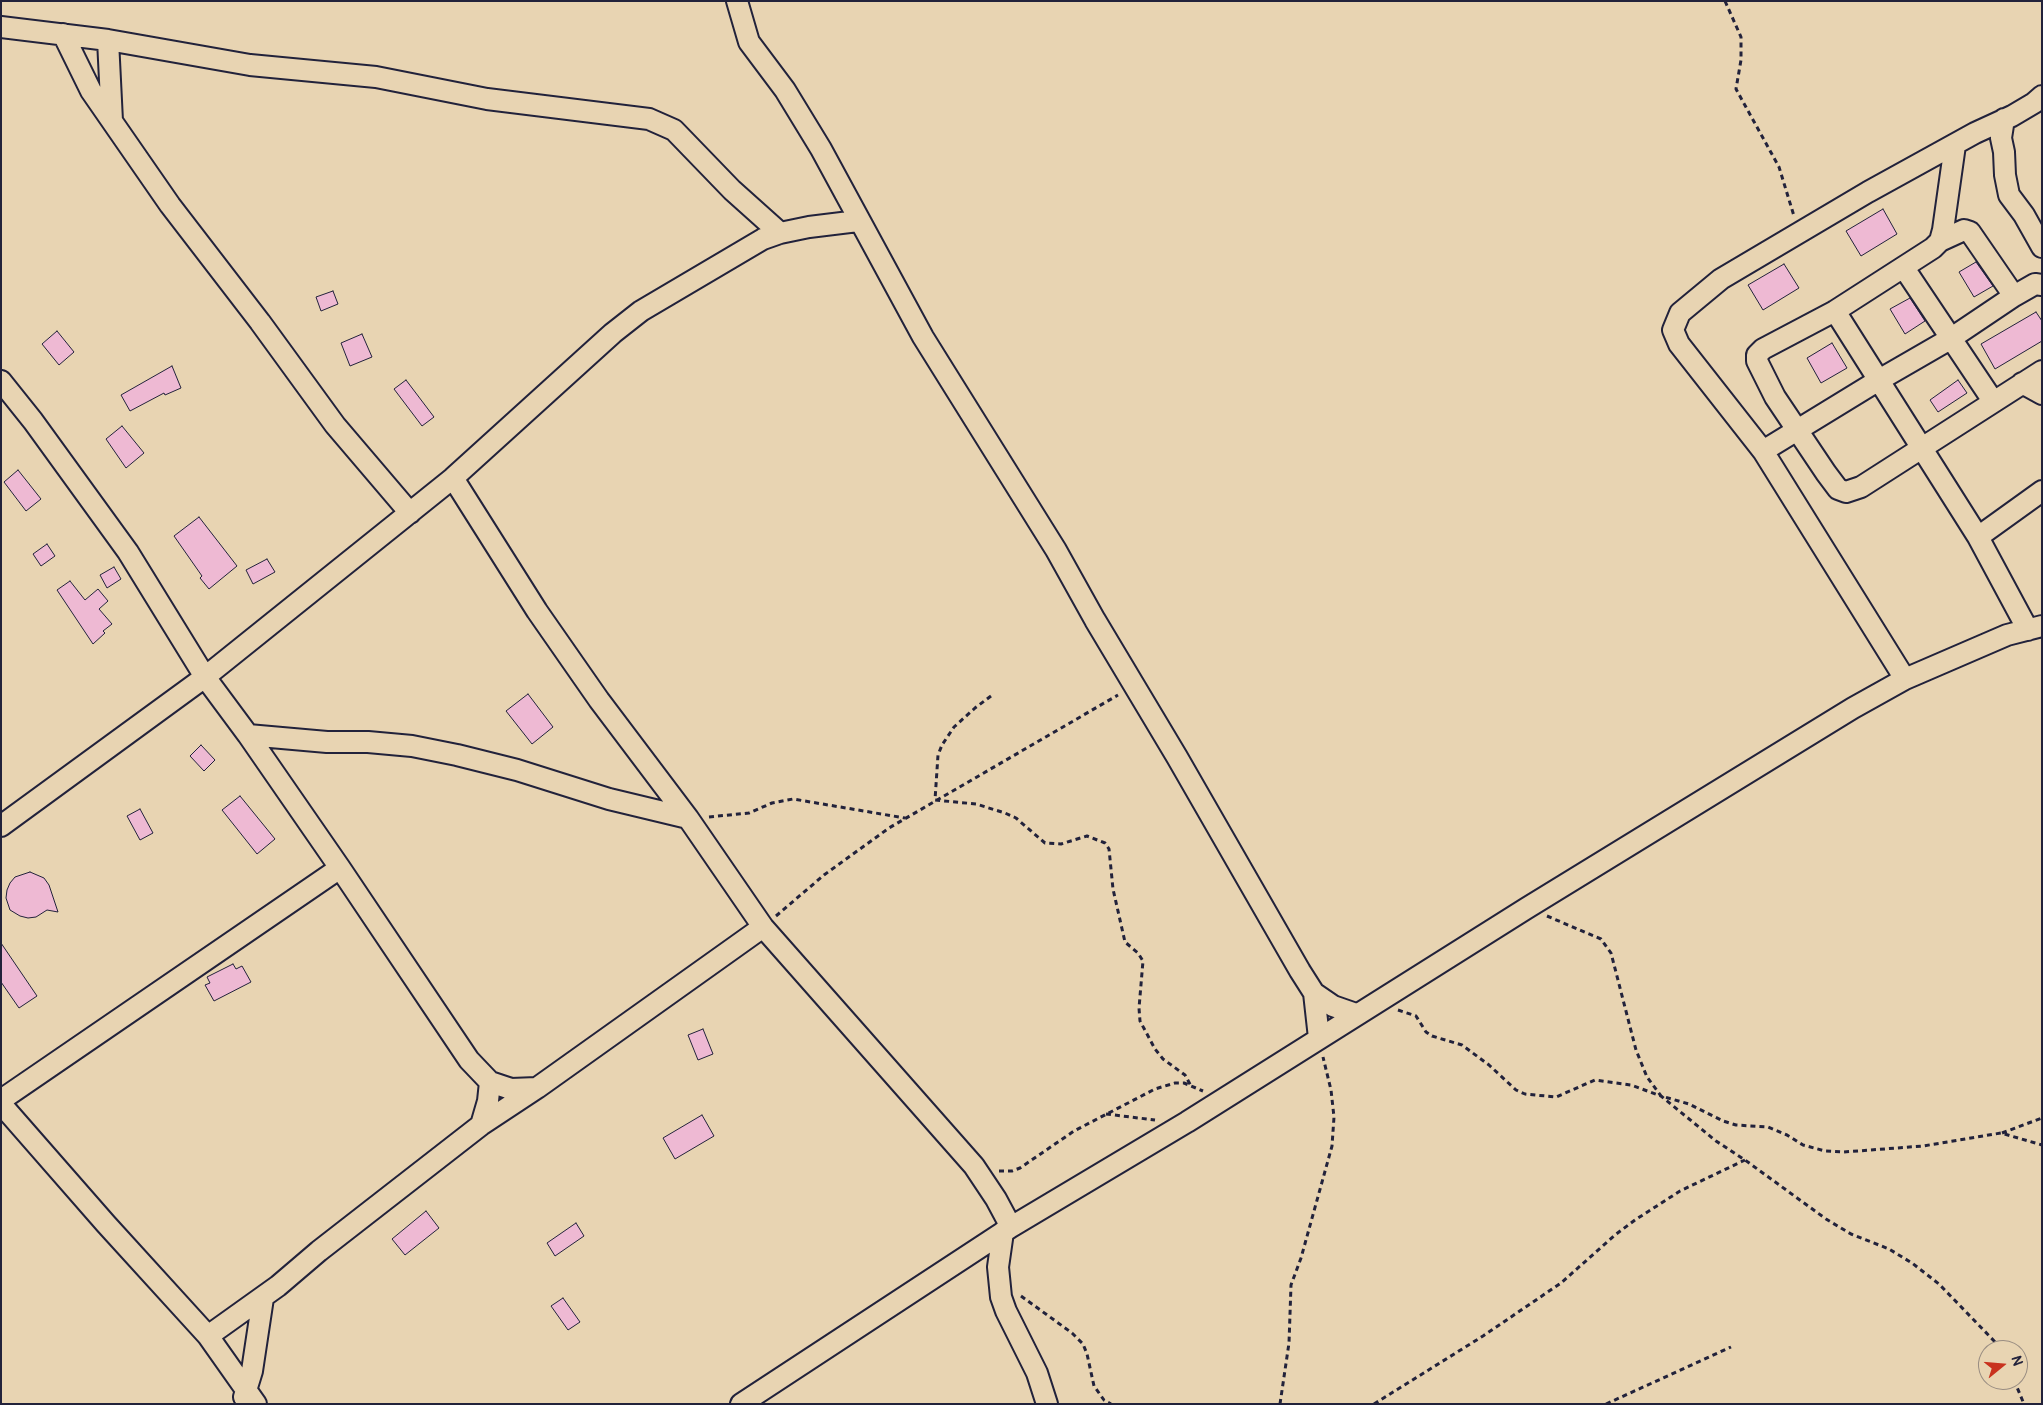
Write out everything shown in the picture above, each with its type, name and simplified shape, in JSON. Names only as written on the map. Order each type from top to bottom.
[{"type":"street","points":[[737,1],[749,42],[785,90],[820,149],[923,337],[1056,550],[1095,620],[1314,993],[1319,1038]]},
{"type":"street","points":[[1,27],[108,40],[250,65],[376,77],[486,99],[650,119],[674,130],[732,190],[780,233]]},
{"type":"street","points":[[63,34],[91,91],[170,205],[225,275],[335,425],[410,513]]},
{"type":"street","points":[[108,40],[112,121]]},
{"type":"street","points":[[1905,679],[1763,451],[1679,344],[1672,330],[1680,313],[1721,279],[1868,192],[2034,103],[2042,96]]},
{"type":"street","points":[[2004,119],[2001,138],[2009,195],[2024,215],[2042,247]]},
{"type":"street","points":[[1940,241],[1947,208],[1955,144]]},
{"type":"street","points":[[1,826],[205,677],[410,513],[453,478],[641,311],[763,239],[780,233],[809,227],[858,221]]},
{"type":"street","points":[[2014,296],[1970,232],[1964,230],[1940,241],[1904,268],[1835,310],[1763,350],[1757,355],[1757,361],[1764,377],[1826,474],[1838,489],[1846,492],[1861,487],[2042,371]]},
{"type":"street","points":[[1904,268],[1993,402]]},
{"type":"street","points":[[1763,451],[1950,339],[2014,296],[2035,284],[2042,285]]},
{"type":"street","points":[[741,1404],[1007,1229],[1221,1101],[1364,1009],[1735,779],[1905,679],[2006,635],[2035,628],[1835,310]]},
{"type":"street","points":[[1,381],[33,421],[128,552],[205,677],[248,735],[340,868],[469,1060],[490,1082],[511,1089],[537,1088]]},
{"type":"street","points":[[2022,383],[2042,394]]},
{"type":"street","points":[[453,478],[537,611],[599,700],[688,818],[763,927],[974,1166],[996,1199],[1007,1229],[998,1267],[1006,1311],[1037,1373],[1047,1404]]},
{"type":"street","points":[[1978,537],[2042,491]]},
{"type":"street","points":[[248,735],[327,742],[368,742],[412,746],[508,768],[609,799],[688,818]]},
{"type":"street","points":[[1,1100],[340,868]]},
{"type":"street","points":[[208,1336],[263,1298],[334,1239],[481,1125],[537,1088],[763,927]]},
{"type":"street","points":[[1314,993],[1333,1006],[1364,1009]]},
{"type":"street","points":[[481,1125],[488,1101],[490,1082]]},
{"type":"street","points":[[1,1104],[106,1224],[208,1336],[248,1398]]},
{"type":"street","points":[[248,1398],[263,1298]]},
{"type":"path","points":[[1725,1],[1741,37],[1741,60],[1736,89],[1779,167],[1799,234]]},
{"type":"path","points":[[763,927],[824,875],[905,818],[1134,685]]},
{"type":"path","points":[[935,800],[938,755],[942,745],[959,722],[991,696]]},
{"type":"path","points":[[688,818],[749,813],[772,803],[793,799],[905,818]]},
{"type":"path","points":[[935,800],[960,802],[999,811],[1016,818],[1045,843],[1061,844],[1087,836],[1105,843],[1109,849],[1113,889],[1125,942],[1138,953],[1143,962],[1139,1008],[1140,1021],[1155,1049],[1163,1059],[1185,1075],[1191,1086]]},
{"type":"path","points":[[1527,908],[1601,939],[1608,948],[1614,960],[1620,993],[1643,1067],[1652,1086],[1661,1096],[1716,1141],[1826,1219],[1851,1234],[1889,1249],[1912,1263],[1939,1284],[1994,1340]]},
{"type":"path","points":[[1364,1009],[1416,1016],[1429,1034],[1462,1045],[1489,1065],[1516,1090],[1525,1094],[1556,1097],[1594,1080],[1631,1085],[1689,1104],[1723,1121],[1736,1125],[1768,1127],[1787,1135],[1802,1145],[1825,1151],[1844,1152],[1923,1146],[2001,1133],[2042,1118]]},
{"type":"path","points":[[1280,1404],[1289,1343],[1291,1285],[1301,1258],[1332,1146],[1334,1117],[1332,1090],[1319,1038]]},
{"type":"path","points":[[974,1166],[994,1171],[1012,1171],[1020,1168],[1048,1148],[1106,1114],[1164,1085],[1175,1083],[1191,1086],[1221,1101]]},
{"type":"path","points":[[1106,1114],[1187,1122]]},
{"type":"path","points":[[2001,1133],[2042,1145]]},
{"type":"path","points":[[1374,1404],[1483,1336],[1561,1283],[1615,1235],[1635,1220],[1680,1192],[1745,1160]]},
{"type":"path","points":[[999,1280],[1072,1333],[1082,1344],[1087,1354],[1094,1386],[1104,1400],[1111,1404]]},
{"type":"path","points":[[1606,1404],[1731,1347]]},
{"type":"path","points":[[2018,1390],[2024,1404]]},
{"type":"building","points":[[1883,209],[1897,234],[1861,256],[1846,231]]},
{"type":"building","points":[[1976,262],[1993,286],[1974,297],[1959,272]]},
{"type":"building","points":[[1784,264],[1799,288],[1763,310],[1748,285]]},
{"type":"building","points":[[333,291],[338,304],[321,311],[316,297]]},
{"type":"building","points":[[1910,298],[1925,321],[1905,334],[1890,309]]},
{"type":"building","points":[[2036,312],[2042,321],[2042,341],[1995,369],[1981,344]]},
{"type":"building","points":[[57,331],[74,352],[59,365],[42,344]]},
{"type":"building","points":[[362,334],[372,357],[350,366],[341,343]]},
{"type":"building","points":[[1832,343],[1847,368],[1821,383],[1807,358]]},
{"type":"building","points":[[172,366],[181,388],[165,395],[164,393],[130,411],[121,395]]},
{"type":"building","points":[[406,380],[434,417],[422,426],[394,389]]},
{"type":"building","points":[[1958,380],[1967,393],[1938,412],[1930,400]]},
{"type":"building","points":[[122,426],[144,453],[126,468],[106,439]]},
{"type":"building","points":[[18,470],[41,499],[26,511],[4,482]]},
{"type":"building","points":[[199,517],[237,566],[209,589],[174,536]]},
{"type":"building","points":[[47,544],[55,556],[41,566],[33,554]]},
{"type":"building","points":[[267,559],[275,572],[253,584],[246,570]]},
{"type":"building","points":[[114,567],[121,579],[107,588],[100,575]]},
{"type":"building","points":[[70,581],[85,600],[98,589],[108,601],[99,609],[112,624],[103,631],[105,633],[93,644],[57,590]]},
{"type":"building","points":[[528,694],[553,727],[532,744],[506,711]]},
{"type":"building","points":[[201,745],[215,760],[204,771],[190,756]]},
{"type":"building","points":[[240,796],[275,839],[257,854],[222,810]]},
{"type":"building","points":[[140,809],[153,833],[140,840],[127,816]]},
{"type":"building","points":[[30,872],[44,878],[49,885],[58,912],[47,910],[36,917],[28,918],[10,910],[6,898],[10,883],[15,877]]},
{"type":"building","points":[[1,943],[37,996],[19,1008],[1,982]]},
{"type":"building","points":[[233,964],[236,969],[242,966],[251,982],[214,1001],[205,985],[210,983],[207,977]]},
{"type":"building","points":[[703,1029],[713,1054],[698,1060],[688,1035]]},
{"type":"building","points":[[702,1115],[714,1136],[675,1159],[663,1138]]},
{"type":"building","points":[[426,1211],[439,1228],[405,1255],[392,1239]]},
{"type":"building","points":[[576,1223],[584,1236],[555,1256],[547,1243]]},
{"type":"building","points":[[563,1298],[580,1322],[568,1330],[551,1306]]}]
